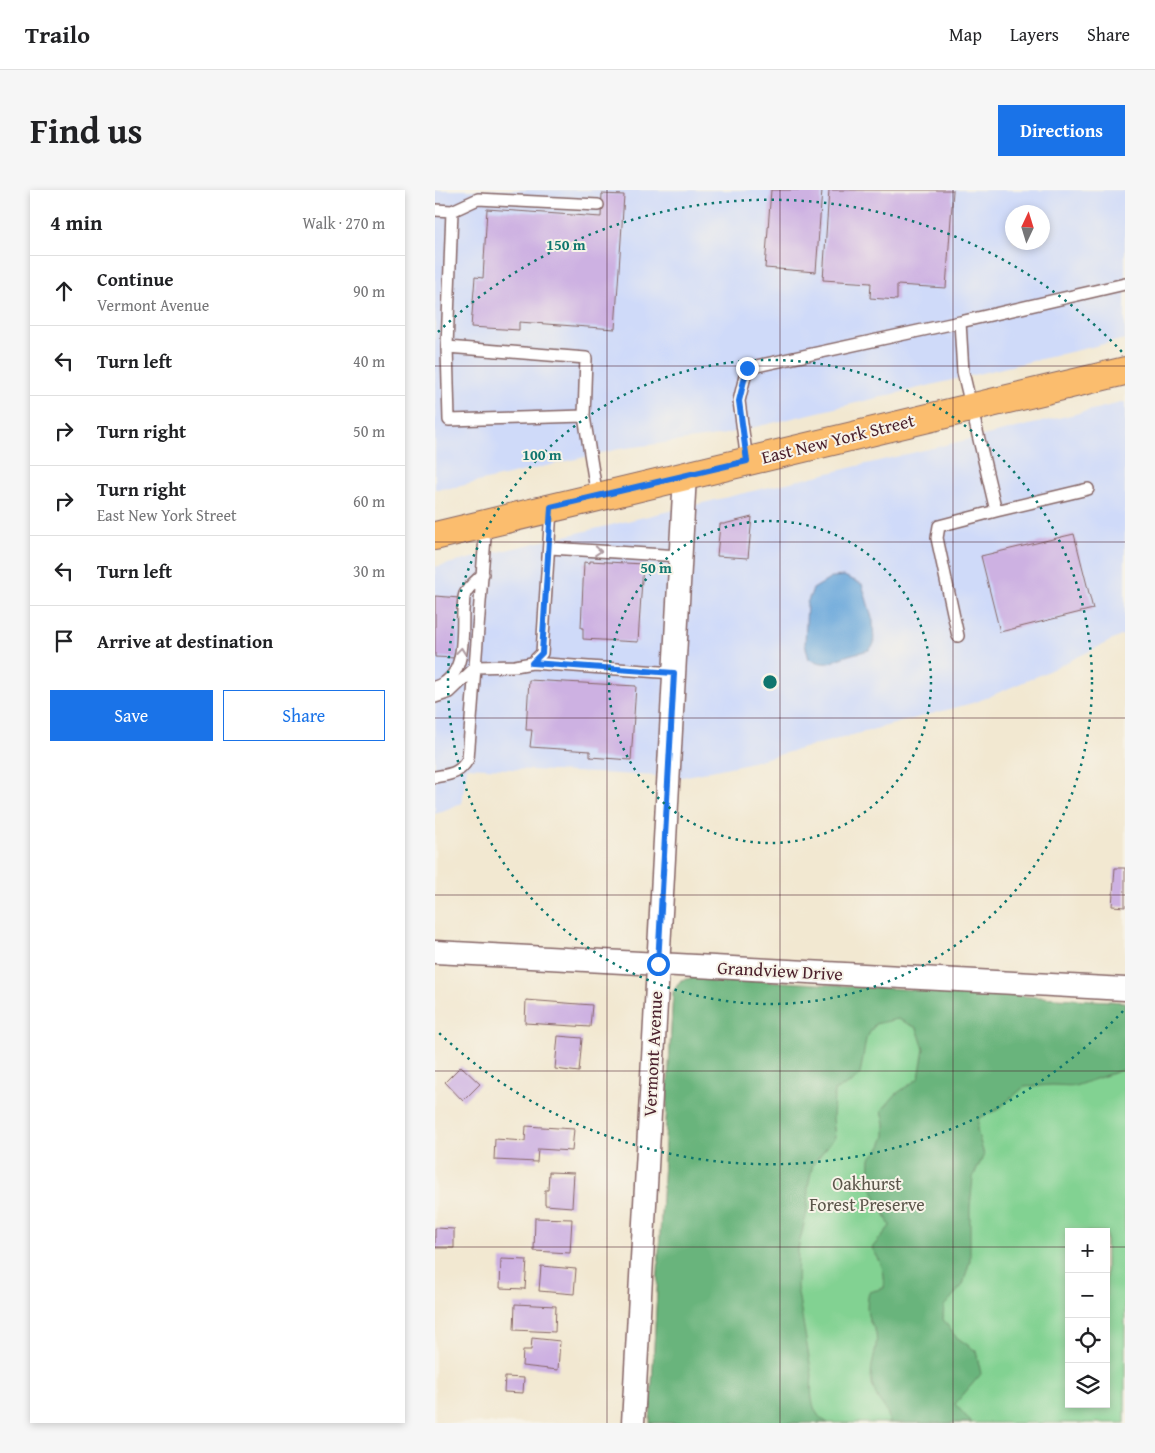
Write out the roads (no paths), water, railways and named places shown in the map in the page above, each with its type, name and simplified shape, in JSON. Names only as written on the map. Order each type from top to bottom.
[{"type":"main road","name":"East New York Street","points":[[443,528],[486,524],[1125,371]]},
{"type":"street","name":"Vermont Avenue","points":[[633,1423],[685,475]]},
{"type":"street","name":"Grandview Drive","points":[[435,952],[1125,989]]},
{"type":"lane","points":[[435,210],[452,211],[478,200],[599,205]]},
{"type":"lane","points":[[452,211],[447,347],[449,420],[584,416]]},
{"type":"lane","points":[[747,461],[739,401],[747,368],[1125,284]]},
{"type":"lane","points":[[960,322],[963,372],[996,511]]},
{"type":"lane","points":[[447,347],[586,358],[584,416],[597,497]]},
{"type":"lane","points":[[958,636],[937,538],[939,526],[1088,489]]},
{"type":"lane","points":[[532,663],[542,653],[550,548],[551,507]]},
{"type":"lane","points":[[435,777],[452,774],[462,769],[468,759],[486,524]]},
{"type":"lane","points":[[550,548],[680,556]]},
{"type":"lane","points":[[435,688],[451,680],[457,670],[461,656],[464,594],[483,574]]},
{"type":"lane","points":[[435,697],[450,692],[476,667],[515,666],[532,663],[674,673]]},
{"type":"water","points":[[844,576],[862,584],[873,621],[874,644],[869,650],[849,655],[830,663],[809,659],[805,644],[807,603],[813,589],[833,577]]},
{"type":"park label","name":"Oakhurst Forest Preserve","points":[[867,1194]]}]
